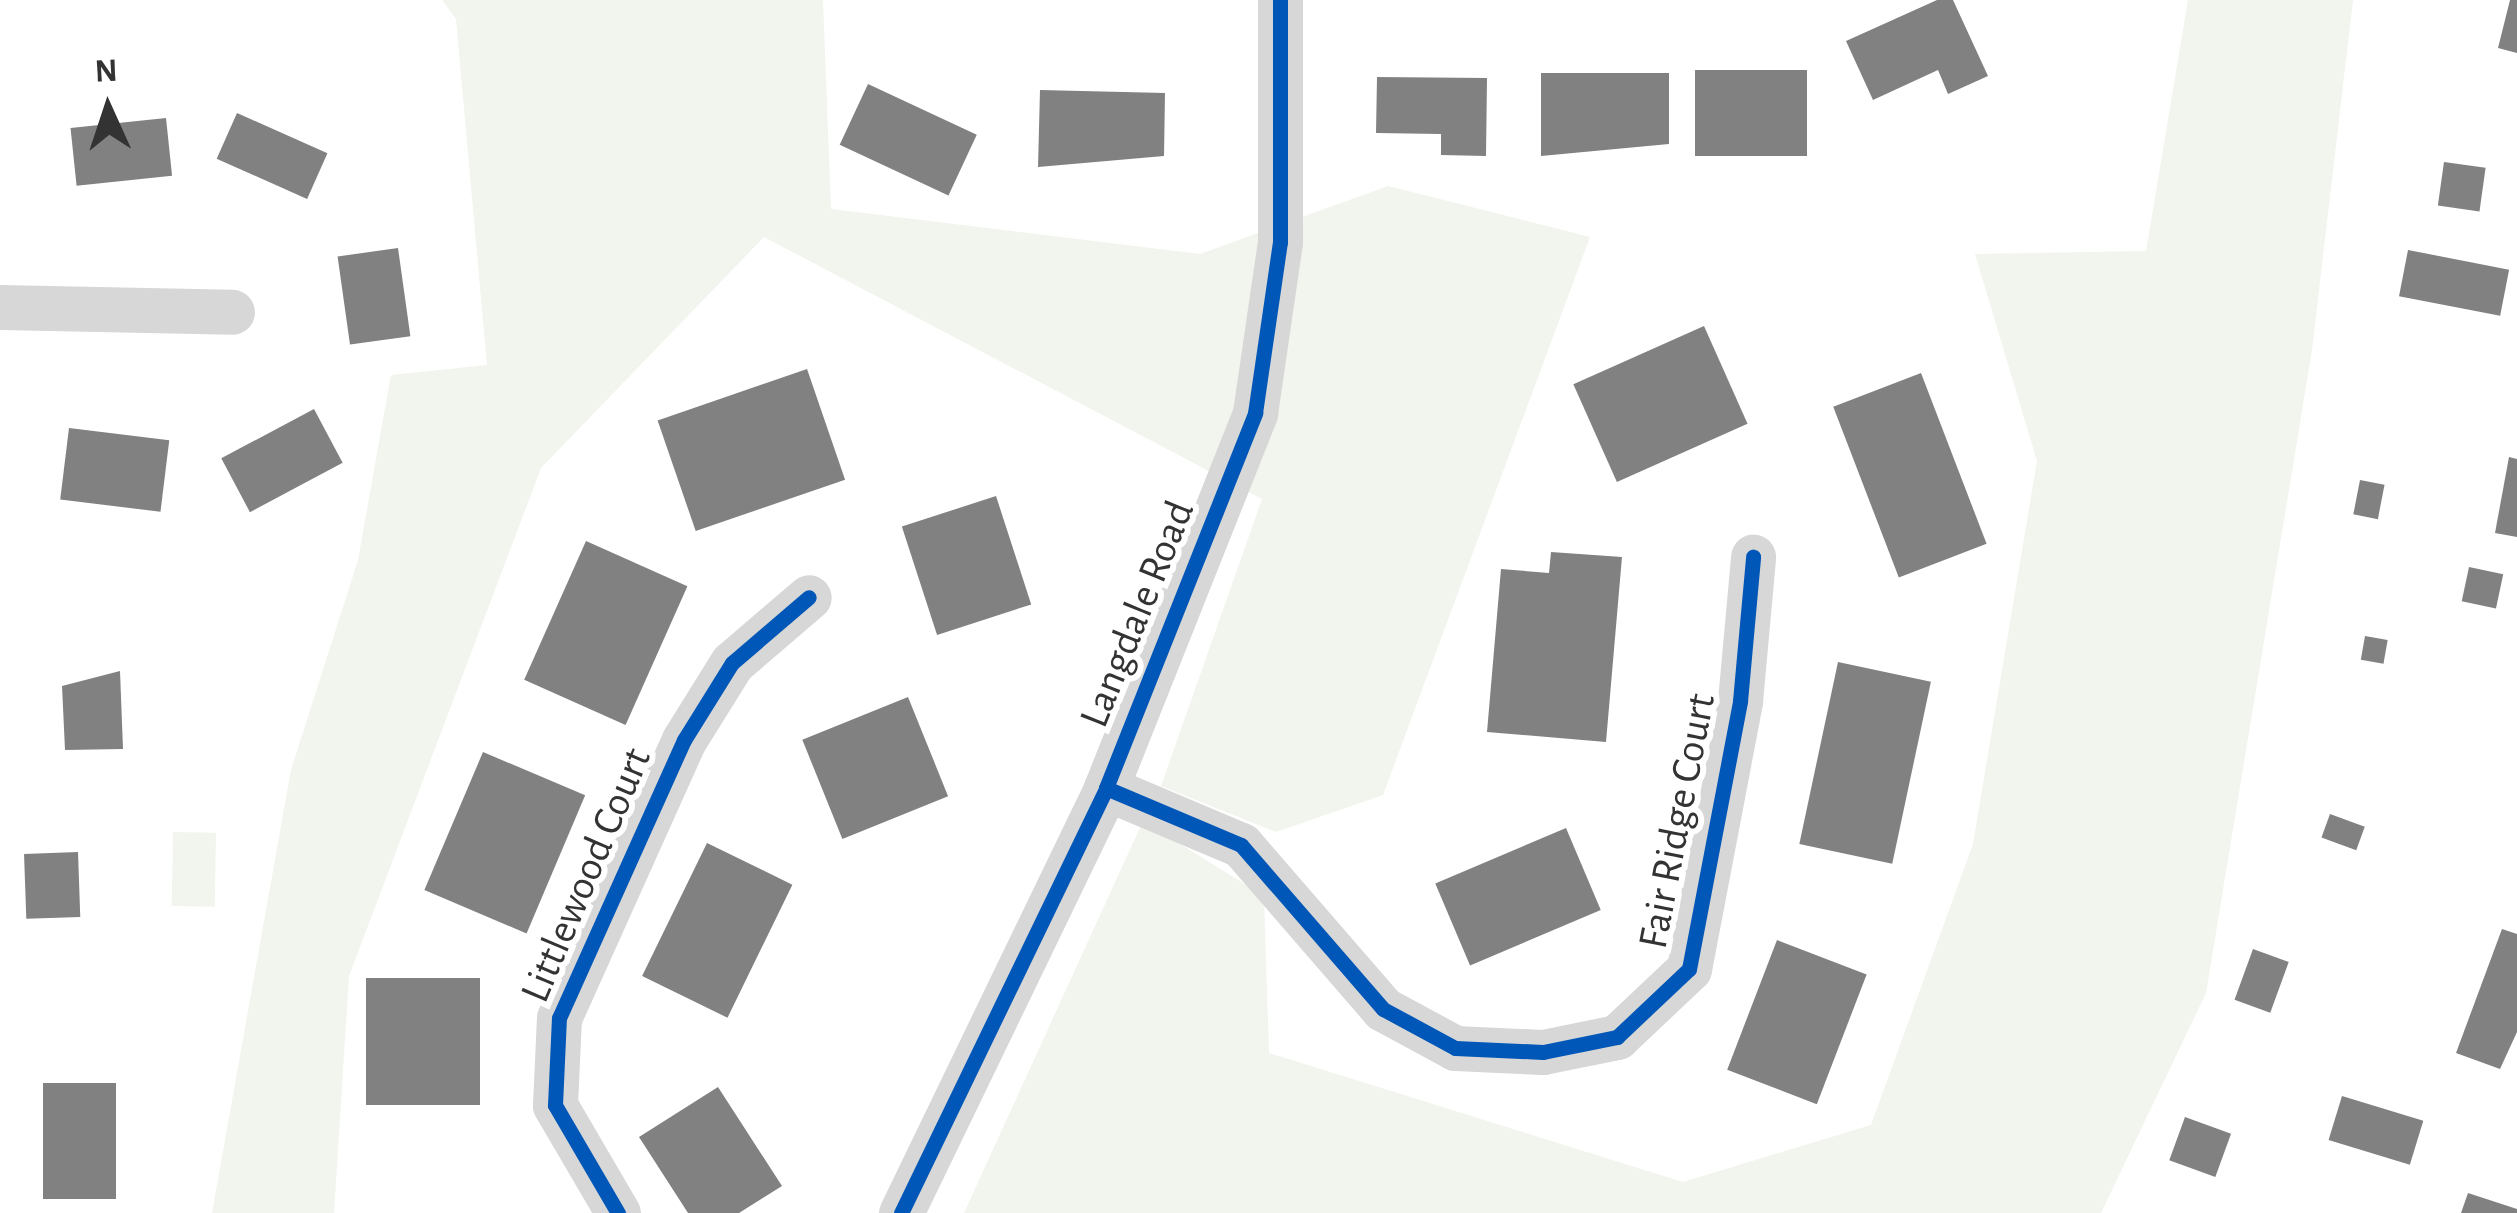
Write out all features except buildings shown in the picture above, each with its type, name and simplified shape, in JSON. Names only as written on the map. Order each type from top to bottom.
[{"type":"street","name":"Langdale Road","points":[[901,1213],[1106,788],[1267,360],[1280,242],[1280,0]]},
{"type":"street","points":[[0,307],[232,312]]},
{"type":"street","name":"Fair Ridge Court","points":[[1106,788],[1241,844],[1383,1009],[1455,1048],[1543,1052],[1617,1037],[1689,969],[1740,701],[1753,557]]},
{"type":"street","name":"Littlewood Court","points":[[618,1213],[555,1105],[559,1018],[684,740],[732,663],[809,596]]},
{"type":"shaded area","points":[[442,0],[823,0],[831,209],[1200,254],[1388,186],[1590,237],[1383,795],[1276,832],[1161,786],[1262,499],[764,237],[541,468],[349,976],[334,1213],[212,1213],[291,770],[358,560],[391,375],[487,365],[456,19]]},
{"type":"shaded area","points":[[2188,0],[2353,0],[2312,350],[2206,993],[2101,1213],[964,1213],[1143,821],[1264,896],[1269,1053],[1683,1182],[1871,1125],[1973,844],[2037,461],[1975,254],[2146,251]]},
{"type":"shaded area","points":[[173,832],[216,833],[215,907],[172,906]]},
{"type":"cycle path","points":[[901,1213],[1106,788],[1255,413],[1280,242],[1280,0]]},
{"type":"cycle path","points":[[1106,788],[1241,845],[1383,1009],[1455,1048],[1543,1052],[1617,1037],[1689,969],[1740,701],[1753,557]]},
{"type":"cycle path","points":[[618,1213],[555,1105],[559,1018],[684,740],[732,663],[809,597]]}]
